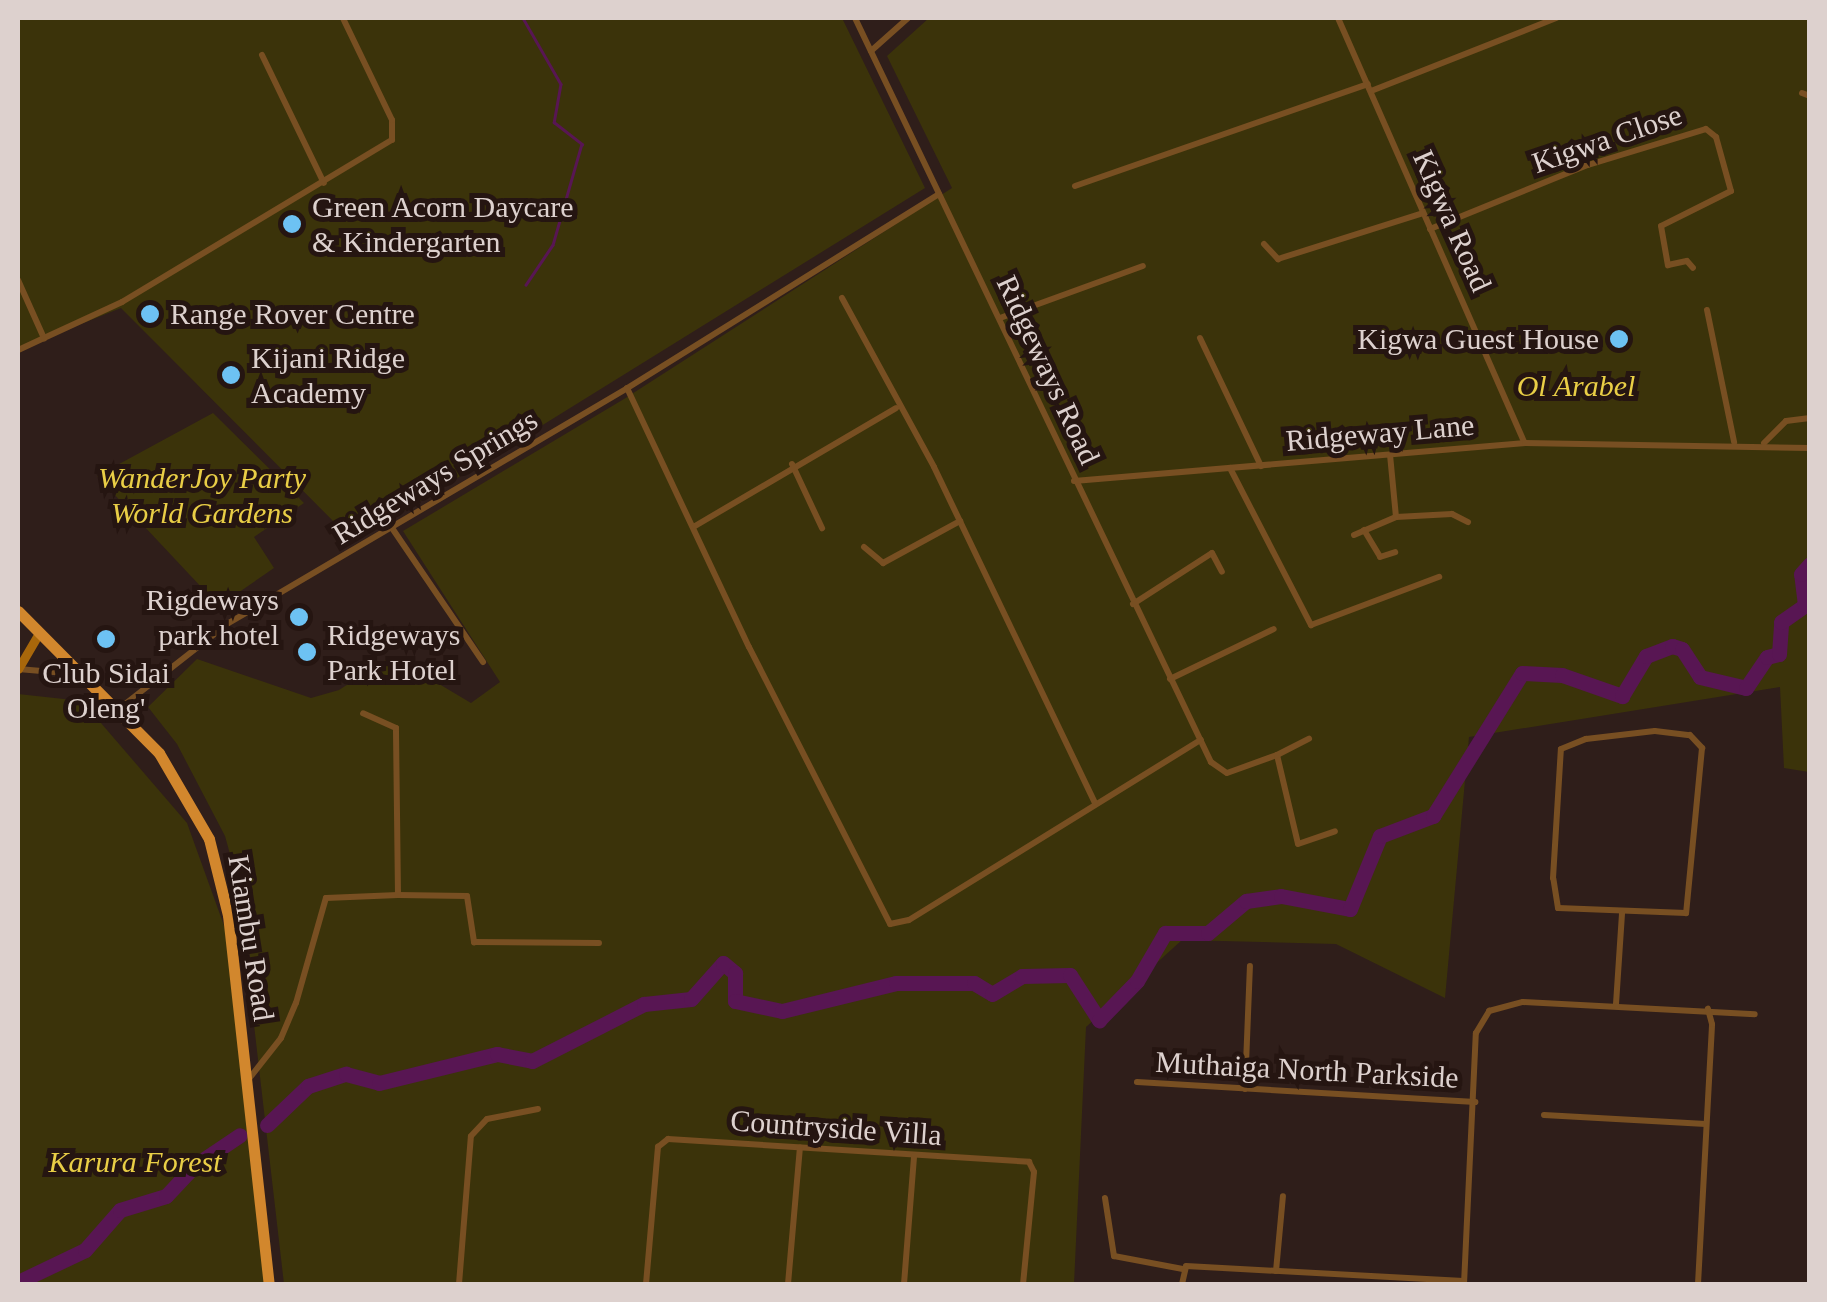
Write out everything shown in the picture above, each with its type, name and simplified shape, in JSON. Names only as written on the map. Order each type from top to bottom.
[{"type":"highway","name":"Kiambu Road","points":[[18,611],[120,708],[170,766],[208,839],[228,916],[269,1284]]},
{"type":"main road","points":[[18,669],[39,633]]},
{"type":"street","points":[[18,350],[122,302],[387,145],[395,130],[343,18]]},
{"type":"street","name":"Ridgeways Road","points":[[854,18],[1201,740]]},
{"type":"street","points":[[871,51],[908,18]]},
{"type":"street","name":"Kigwa Road","points":[[1338,18],[1525,443]]},
{"type":"street","points":[[1075,186],[1369,87],[1556,18]]},
{"type":"street","points":[[262,55],[324,183]]},
{"type":"street","name":"Kigwa Close","points":[[1430,228],[1588,166],[1706,130],[1716,138],[1732,191],[1660,226],[1668,265],[1687,261],[1693,268]]},
{"type":"street","name":"Ridgeways Springs","points":[[120,708],[218,631],[627,388],[939,194]]},
{"type":"street","points":[[1264,244],[1278,258],[1423,213]]},
{"type":"street","points":[[1000,318],[1143,266]]},
{"type":"street","points":[[18,280],[44,338]]},
{"type":"street","points":[[842,298],[960,521],[1095,803]]},
{"type":"street","points":[[1708,310],[1734,442]]},
{"type":"street","points":[[1200,338],[1261,466]]},
{"type":"street","points":[[627,388],[885,921],[908,920],[1201,740],[1211,762],[1227,772],[1277,755],[1309,738]]},
{"type":"street","points":[[695,526],[792,464],[897,408]]},
{"type":"street","points":[[1763,444],[1786,421],[1810,418]]},
{"type":"street","name":"Ridgeway Lane","points":[[1074,481],[1525,443],[1734,442],[1810,448]]},
{"type":"street","points":[[1390,456],[1396,517]]},
{"type":"street","points":[[792,464],[822,528]]},
{"type":"street","points":[[1230,468],[1311,626],[1440,577]]},
{"type":"street","points":[[1354,535],[1396,517],[1452,514],[1468,522]]},
{"type":"street","points":[[864,548],[883,564],[960,521]]},
{"type":"street","points":[[392,528],[483,662]]},
{"type":"street","points":[[1364,530],[1380,557],[1394,552]]},
{"type":"street","points":[[1133,604],[1212,553],[1222,572]]},
{"type":"street","points":[[1170,680],[1274,629]]},
{"type":"street","points":[[18,669],[83,674]]},
{"type":"street","points":[[363,714],[396,728],[398,895]]},
{"type":"street","points":[[1690,735],[1702,748],[1689,905],[1676,916],[1622,913],[1566,910],[1553,903],[1562,749],[1603,736],[1690,735]]},
{"type":"street","points":[[1277,755],[1298,844],[1335,831]]},
{"type":"street","points":[[247,1081],[281,1038],[296,1003],[326,898],[467,896],[474,942],[599,943]]},
{"type":"street","points":[[1616,1004],[1622,913]]},
{"type":"street","points":[[1245,1089],[1250,966]]},
{"type":"street","name":"Muthaiga North Parkside","points":[[1105,1198],[1114,1256],[1185,1268],[1464,1283],[1476,1033],[1489,1010],[1505,1003],[1616,1004],[1755,1014]]},
{"type":"street","points":[[1698,1284],[1708,1010]]},
{"type":"street","name":"Muthaiga North Parkside","points":[[1137,1082],[1475,1102]]},
{"type":"street","points":[[459,1284],[471,1136],[487,1119],[538,1108]]},
{"type":"street","points":[[1544,1115],[1706,1124]]},
{"type":"street","name":"Countryside Villa","points":[[646,1284],[661,1141],[1032,1164],[1023,1284]]},
{"type":"street","points":[[788,1284],[800,1148]]},
{"type":"street","points":[[904,1284],[914,1156]]},
{"type":"street","points":[[1276,1271],[1283,1196]]},
{"type":"street","points":[[1182,1284],[1185,1268]]},
{"type":"green space","points":[[18,18],[842,18],[925,188],[354,542],[121,308],[18,349]]},
{"type":"green space","name":"Ol Arabel","points":[[929,18],[1809,18],[1809,772],[1784,768],[1780,687],[1469,737],[1445,998],[1336,944],[1182,940],[1086,1027],[1074,1284],[284,1284],[253,1016],[248,919],[225,836],[177,744],[148,707],[197,659],[311,698],[339,690],[392,656],[471,703],[500,682],[403,531],[624,399],[952,188],[887,56]]},
{"type":"green space","name":"WanderJoy Party World Gardens","points":[[213,413],[304,503],[254,537],[274,568],[219,606],[97,476]]},
{"type":"green space","name":"Karura Forest","points":[[18,694],[82,701],[187,823],[231,945],[267,1284],[18,1284]]},
{"type":"waterway","points":[[523,18],[561,84],[554,122],[582,144],[553,245],[526,285]]},
{"type":"waterway","points":[[267,1125],[308,1086],[346,1074],[379,1083],[497,1054],[532,1061],[644,1004],[691,999],[723,963],[735,973],[735,1001],[782,1011],[896,983],[974,983],[992,994],[1022,976],[1070,975],[1099,1020],[1137,981],[1165,933],[1208,933],[1246,901],[1281,896],[1350,909],[1380,836],[1433,816],[1522,673],[1562,675],[1622,696],[1646,656],[1672,646],[1682,649],[1700,677],[1746,688],[1767,657],[1779,654],[1781,622],[1805,605],[1801,574],[1810,564]]},
{"type":"waterway","points":[[18,1282],[85,1250],[120,1210],[166,1196],[194,1166],[240,1135]]},
{"type":"place","name":"Green Acorn Daycare & Kindergarten","points":[[292,224]]},
{"type":"place","name":"Range Rover Centre","points":[[150,314]]},
{"type":"place","name":"Kigwa Guest House","points":[[1619,339]]},
{"type":"place","name":"Kijani Ridge Academy","points":[[231,375]]},
{"type":"place","name":"Rigdeways park hotel","points":[[299,617]]},
{"type":"place","name":"Club Sidai Oleng'","points":[[106,639]]},
{"type":"place","name":"Ridgeways Park Hotel","points":[[307,652]]}]
